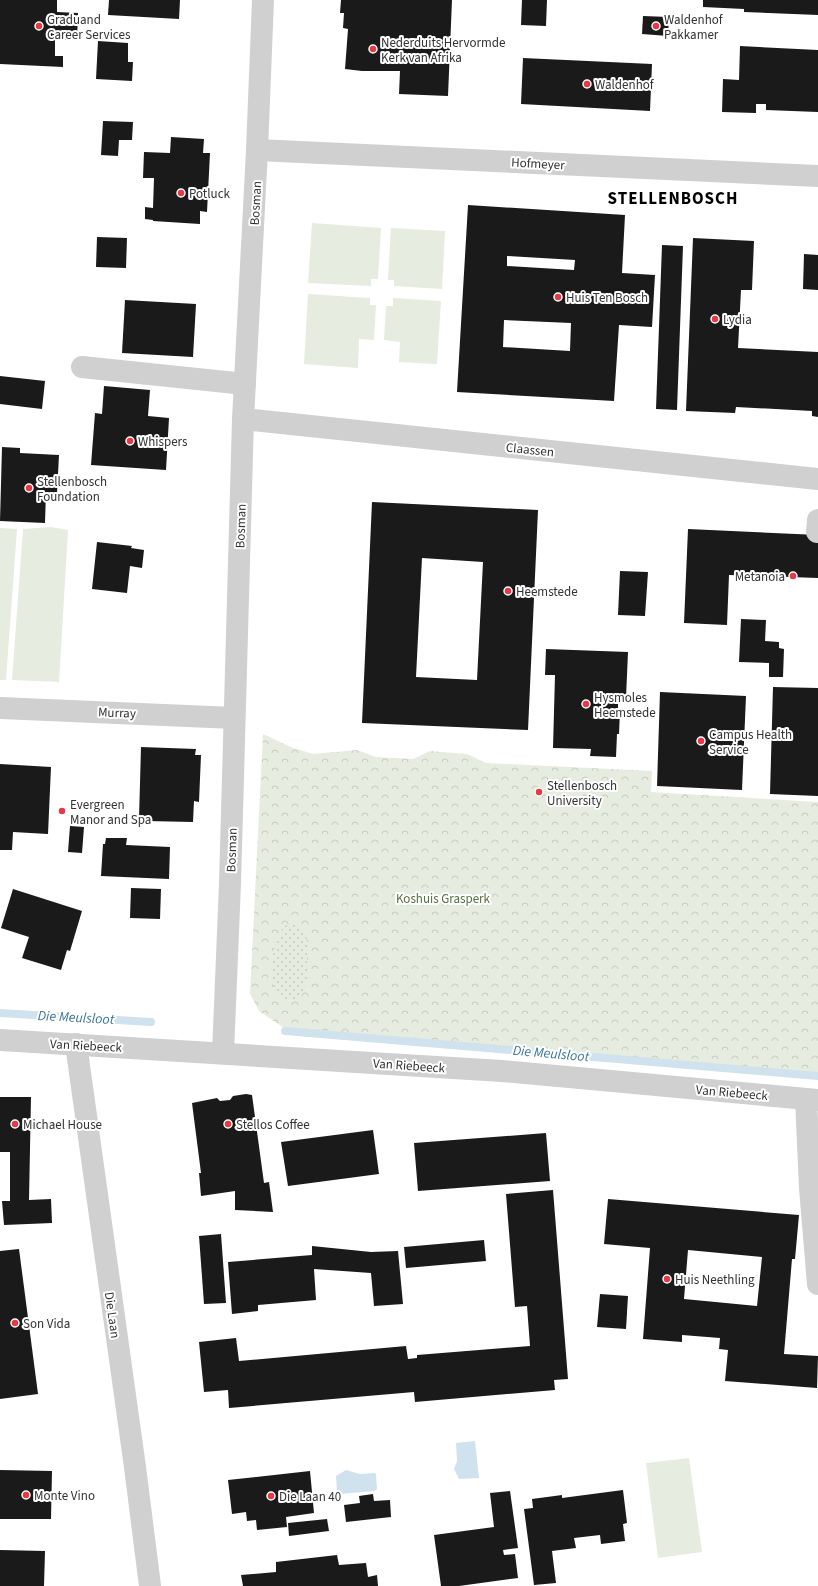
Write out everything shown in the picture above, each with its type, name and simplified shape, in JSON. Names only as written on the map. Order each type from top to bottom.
[{"type":"street","name":"Bosman","points":[[223,1053],[230,891],[243,419],[258,150],[263,0]]},
{"type":"street","name":"Hofmeyer","points":[[258,150],[818,176]]},
{"type":"street","points":[[82,367],[245,384]]},
{"type":"street","name":"Claassen","points":[[243,419],[818,479]]},
{"type":"street","points":[[818,520],[818,532]]},
{"type":"street","name":"Murray","points":[[0,708],[234,718]]},
{"type":"street","name":"Van Riebeeck","points":[[0,1040],[502,1071],[812,1100]]},
{"type":"street","name":"Die Laan","points":[[76,1044],[150,1586]]},
{"type":"street","points":[[812,1100],[810,1188],[818,1284]]},
{"type":"green space","points":[[312,223],[381,228],[378,279],[371,279],[371,286],[308,283]]},
{"type":"green space","points":[[391,228],[445,231],[442,289],[394,286],[394,280],[388,280]]},
{"type":"green space","points":[[308,294],[370,298],[370,305],[376,305],[374,340],[359,339],[358,368],[304,364]]},
{"type":"green space","points":[[393,298],[441,301],[437,364],[399,362],[400,342],[384,340],[386,306],[393,306]]},
{"type":"green space","points":[[51,527],[68,530],[59,682],[12,680],[23,529]]},
{"type":"green space","points":[[0,528],[17,529],[6,680],[0,680]]},
{"type":"green space","name":"Koshuis Grasperk","points":[[263,734],[293,748],[313,754],[357,750],[376,757],[413,759],[430,751],[467,754],[486,763],[652,771],[651,792],[818,802],[818,1073],[284,1028],[259,1011],[250,994]]},
{"type":"green space","points":[[293,922],[304,928],[308,944],[307,960],[309,975],[303,993],[292,1001],[279,996],[274,989],[272,981],[272,960],[277,940],[281,932],[285,926]]},
{"type":"green space","points":[[689,1458],[702,1552],[658,1558],[646,1463]]},
{"type":"water","points":[[475,1441],[479,1478],[459,1479],[454,1469],[457,1461],[456,1443]]},
{"type":"water","points":[[346,1470],[360,1474],[375,1473],[377,1489],[374,1491],[339,1494],[337,1491],[336,1476]]},
{"type":"building","name":"Graduand Career Services","points":[[0,0],[57,0],[57,12],[78,13],[77,40],[55,39],[55,56],[63,56],[63,67],[0,64]]},
{"type":"building","points":[[109,0],[180,0],[179,19],[108,15]]},
{"type":"building","points":[[341,0],[452,0],[448,96],[399,94],[400,71],[362,71],[345,69],[348,29],[343,28],[344,13],[340,13]]},
{"type":"building","points":[[522,0],[547,0],[546,26],[521,25]]},
{"type":"building","points":[[703,0],[818,0],[818,15],[744,12],[744,9],[703,7]]},
{"type":"building","name":"Waldenhof Pakkamer","points":[[643,16],[669,17],[668,36],[642,34]]},
{"type":"building","points":[[98,41],[128,43],[128,62],[133,62],[132,81],[96,79]]},
{"type":"building","points":[[740,46],[818,50],[818,112],[766,110],[766,104],[756,104],[756,113],[722,112],[723,79],[739,80]]},
{"type":"building","name":"Waldenhof","points":[[523,58],[652,64],[650,111],[521,104]]},
{"type":"building","points":[[103,121],[133,122],[132,140],[119,140],[118,156],[101,155]]},
{"type":"building","name":"Potluck","points":[[171,137],[204,139],[203,153],[210,153],[207,212],[200,211],[200,224],[153,221],[145,219],[145,207],[153,208],[154,178],[143,178],[144,152],[170,153]]},
{"type":"building","name":"Huis Ten Bosch","points":[[468,205],[625,215],[622,273],[655,275],[652,327],[619,325],[614,401],[457,392]],"holes":[[[507,256],[575,260],[574,270],[507,266]],[[504,320],[571,323],[570,351],[503,347]]]},
{"type":"building","points":[[97,237],[127,238],[126,268],[96,267]]},
{"type":"building","name":"Lydia","points":[[693,238],[754,241],[752,290],[741,290],[738,348],[818,352],[818,417],[812,416],[812,411],[736,407],[735,413],[686,411]]},
{"type":"building","points":[[662,245],[683,246],[677,410],[656,409]]},
{"type":"building","points":[[804,254],[818,255],[818,290],[803,289]]},
{"type":"building","points":[[125,300],[196,304],[193,357],[122,353]]},
{"type":"building","points":[[0,376],[45,381],[42,409],[0,404]]},
{"type":"building","name":"Whispers","points":[[104,386],[150,390],[148,416],[169,418],[166,470],[91,465],[95,413],[102,414]]},
{"type":"building","name":"Stellenbosch Foundation","points":[[2,447],[20,448],[20,453],[59,455],[57,493],[46,492],[45,523],[0,521]]},
{"type":"building","name":"Heemstede","points":[[372,502],[538,510],[528,730],[362,723]],"holes":[[[422,558],[483,562],[477,680],[416,677]]]},
{"type":"building","name":"Metanoia","points":[[688,529],[818,535],[818,578],[729,575],[727,625],[684,623]]},
{"type":"building","points":[[97,542],[132,546],[131,548],[144,550],[142,568],[130,566],[127,593],[92,589]]},
{"type":"building","points":[[620,571],[648,572],[645,616],[618,615]]},
{"type":"building","points":[[741,619],[766,620],[765,641],[779,642],[779,648],[784,649],[783,677],[769,677],[769,663],[739,662]]},
{"type":"building","name":"Hysmoles Heemstede","points":[[546,649],[628,652],[626,698],[618,697],[618,710],[620,710],[616,757],[590,756],[591,749],[553,748],[555,675],[545,675]]},
{"type":"building","points":[[773,687],[818,688],[818,796],[770,794]]},
{"type":"building","name":"Campus Health Service","points":[[660,692],[746,696],[742,790],[657,786]]},
{"type":"building","points":[[141,747],[196,749],[195,755],[201,755],[199,802],[194,801],[193,822],[146,821],[146,819],[139,819]]},
{"type":"building","points":[[0,764],[51,767],[48,834],[13,832],[12,850],[0,850]]},
{"type":"building","points":[[70,826],[84,827],[82,853],[68,852]]},
{"type":"building","points":[[106,838],[127,838],[126,845],[170,847],[169,879],[101,876],[103,844],[105,844]]},
{"type":"building","points":[[131,888],[161,889],[160,919],[130,918]]},
{"type":"building","points":[[13,889],[82,911],[70,951],[67,950],[61,970],[22,958],[29,937],[1,928]]},
{"type":"building","points":[[246,1094],[252,1095],[264,1183],[269,1182],[273,1212],[235,1210],[235,1191],[201,1196],[199,1173],[201,1173],[192,1103],[217,1098],[220,1101],[230,1100],[233,1096]]},
{"type":"building","name":"Michael House","points":[[0,1097],[31,1097],[29,1200],[51,1199],[52,1223],[4,1225],[2,1201],[10,1201],[10,1152],[0,1152]]},
{"type":"building","points":[[373,1130],[379,1174],[288,1186],[281,1142]]},
{"type":"building","points":[[546,1133],[550,1181],[418,1191],[414,1143]]},
{"type":"building","points":[[553,1190],[568,1379],[554,1380],[555,1390],[415,1402],[414,1392],[229,1408],[228,1390],[204,1392],[199,1342],[236,1338],[239,1361],[406,1346],[408,1359],[417,1358],[417,1355],[530,1346],[527,1306],[515,1307],[506,1194]]},
{"type":"building","name":"Huis Neethling","points":[[608,1199],[799,1215],[795,1259],[792,1259],[784,1354],[818,1356],[817,1388],[725,1381],[728,1350],[719,1349],[720,1338],[682,1335],[682,1342],[643,1339],[650,1248],[604,1244]],"holes":[[[688,1250],[762,1257],[757,1306],[684,1299]]]},
{"type":"building","points":[[221,1234],[226,1303],[204,1304],[199,1236]]},
{"type":"building","points":[[484,1240],[486,1261],[406,1268],[404,1247]]},
{"type":"building","points":[[312,1246],[371,1252],[398,1251],[403,1304],[374,1306],[371,1273],[314,1269],[316,1300],[258,1305],[258,1311],[232,1314],[228,1262],[312,1255]]},
{"type":"building","name":"Son Vida","points":[[19,1249],[38,1394],[0,1399],[0,1251]]},
{"type":"building","points":[[600,1294],[628,1296],[626,1329],[597,1327]]},
{"type":"building","name":"Monte Vino","points":[[0,1470],[52,1471],[51,1519],[0,1519]]},
{"type":"building","name":"Die Laan 40","points":[[310,1471],[314,1513],[286,1517],[287,1527],[257,1530],[256,1520],[247,1521],[246,1512],[232,1514],[228,1480]]},
{"type":"building","points":[[623,1490],[627,1523],[623,1524],[625,1541],[601,1544],[600,1535],[574,1538],[576,1548],[552,1551],[556,1583],[534,1585],[524,1509],[533,1508],[532,1499],[562,1495],[562,1498]]},
{"type":"building","points":[[510,1491],[518,1548],[503,1550],[504,1555],[515,1554],[518,1578],[459,1586],[441,1586],[434,1535],[494,1527],[490,1493]]},
{"type":"building","points":[[373,1494],[374,1501],[390,1500],[391,1517],[346,1522],[344,1505],[360,1503],[359,1496]]},
{"type":"building","points":[[327,1519],[329,1531],[289,1536],[288,1523]]},
{"type":"building","points":[[0,1550],[45,1551],[44,1586],[0,1586]]},
{"type":"building","points":[[337,1555],[339,1565],[366,1563],[368,1577],[377,1575],[378,1586],[243,1586],[241,1575],[276,1572],[276,1562]]},
{"type":"waterway","name":"Die Meulsloot","points":[[0,1013],[151,1022]]},
{"type":"waterway","name":"Die Meulsloot","points":[[285,1031],[818,1076]]},
{"type":"place","name":"Graduand Career Services","points":[[39,26]]},
{"type":"place","name":"Waldenhof Pakkamer","points":[[656,26]]},
{"type":"place","name":"Nederduits Hervormde Kerk van Afrika","points":[[373,49]]},
{"type":"place","name":"Waldenhof","points":[[587,84]]},
{"type":"place","name":"Potluck","points":[[181,193]]},
{"type":"place","name":"Huis Ten Bosch","points":[[558,297]]},
{"type":"place","name":"Lydia","points":[[715,319]]},
{"type":"place","name":"Whispers","points":[[130,441]]},
{"type":"place","name":"Stellenbosch Foundation","points":[[29,488]]},
{"type":"place","name":"Metanoia","points":[[793,576]]},
{"type":"place","name":"Heemstede","points":[[508,591]]},
{"type":"place","name":"Hysmoles Heemstede","points":[[586,704]]},
{"type":"place","name":"Campus Health Service","points":[[701,741]]},
{"type":"place","name":"Stellenbosch University","points":[[539,792]]},
{"type":"place","name":"Evergreen Manor and Spa","points":[[62,811]]},
{"type":"place","name":"Michael House","points":[[15,1124]]},
{"type":"place","name":"Stellos Coffee","points":[[228,1124]]},
{"type":"place","name":"Huis Neethling","points":[[667,1279]]},
{"type":"place","name":"Son Vida","points":[[15,1323]]},
{"type":"place","name":"Monte Vino","points":[[26,1495]]},
{"type":"place","name":"Die Laan 40","points":[[271,1496]]},
{"type":"district","name":"STELLENBOSCH","points":[[673,198]]}]
